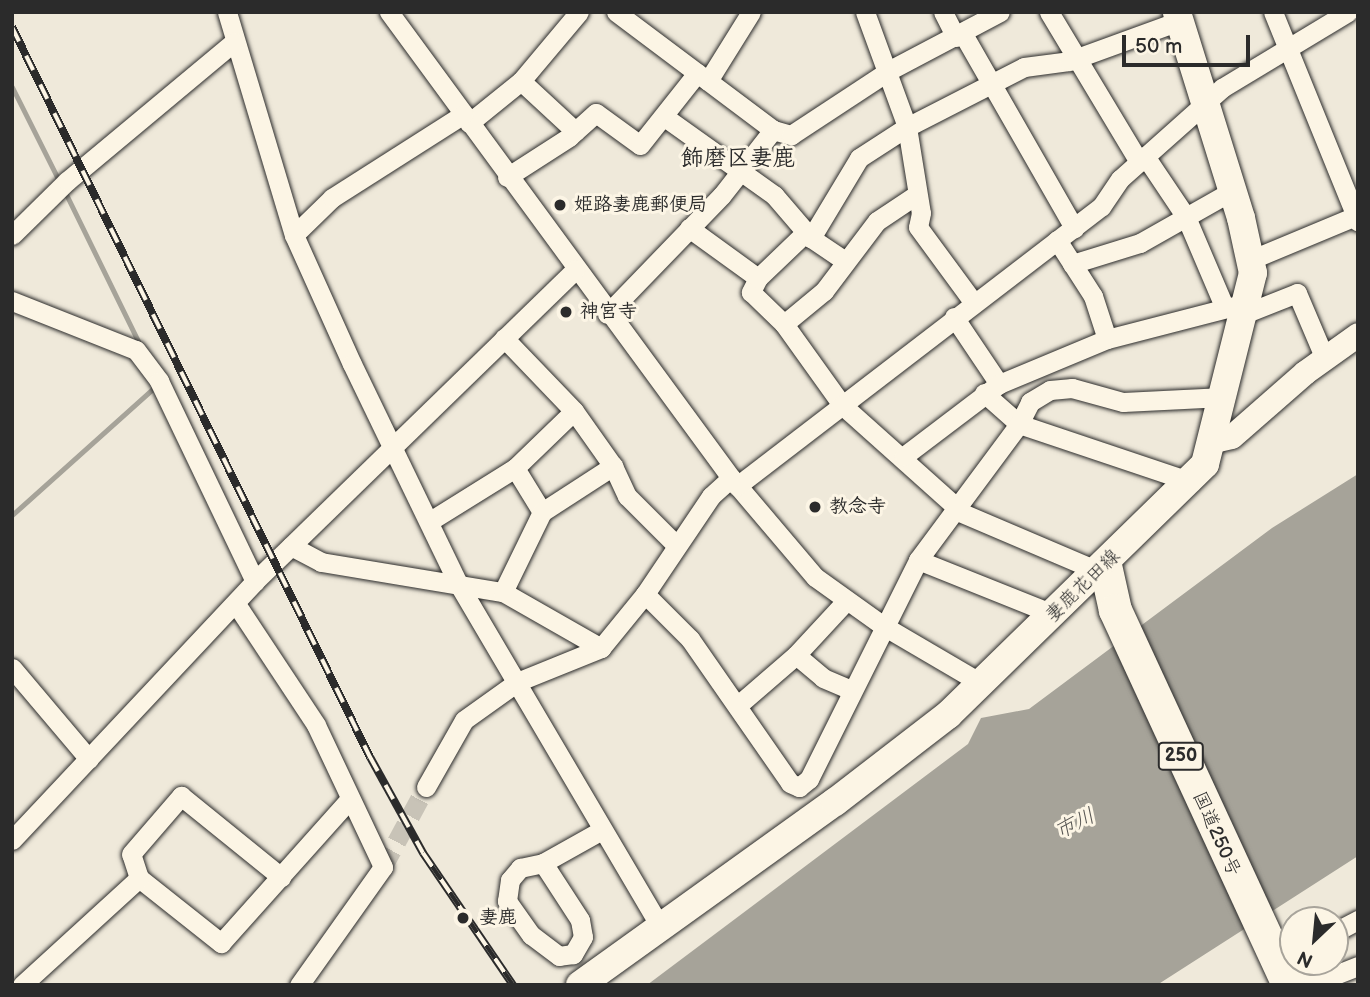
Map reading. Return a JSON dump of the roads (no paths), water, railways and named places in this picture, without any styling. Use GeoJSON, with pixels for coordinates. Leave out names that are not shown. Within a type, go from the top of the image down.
{"type":"FeatureCollection","features":[{"type":"Feature","properties":{"kind":"highway","name":"国道250号"},"geometry":{"type":"LineString","coordinates":[[1101,568],[1115,610],[1261,934],[1288,978]]}},
{"type":"Feature","properties":{"kind":"main road","name":"妻鹿花田線"},"geometry":{"type":"LineString","coordinates":[[580,985],[659,925],[835,802],[982,683],[1191,482],[1205,464],[1214,441],[1224,397],[1238,307],[1253,273],[1232,191],[1178,17]]}},
{"type":"Feature","properties":{"kind":"street"},"geometry":{"type":"LineString","coordinates":[[227,12],[294,235],[352,364],[393,443],[459,585],[600,831],[659,925]]}},
{"type":"Feature","properties":{"kind":"street"},"geometry":{"type":"LineString","coordinates":[[389,12],[607,314],[734,482],[815,578],[882,625],[982,683]]}},
{"type":"Feature","properties":{"kind":"street"},"geometry":{"type":"LineString","coordinates":[[294,235],[332,198],[466,119],[521,81],[579,12]]}},
{"type":"Feature","properties":{"kind":"street"},"geometry":{"type":"LineString","coordinates":[[616,12],[773,130],[791,135],[890,70],[1000,12]]}},
{"type":"Feature","properties":{"kind":"street"},"geometry":{"type":"LineString","coordinates":[[507,177],[575,131],[596,113],[640,145],[703,77],[751,12]]}},
{"type":"Feature","properties":{"kind":"street"},"geometry":{"type":"LineString","coordinates":[[865,12],[890,70],[907,127],[916,195],[921,212],[918,227],[973,302]]}},
{"type":"Feature","properties":{"kind":"street"},"geometry":{"type":"LineString","coordinates":[[943,12],[992,86],[1074,228]]}},
{"type":"Feature","properties":{"kind":"street"},"geometry":{"type":"LineString","coordinates":[[1049,12],[1142,159],[1186,217],[1238,307]]}},
{"type":"Feature","properties":{"kind":"street"},"geometry":{"type":"LineString","coordinates":[[1250,260],[1357,218],[1273,12]]}},
{"type":"Feature","properties":{"kind":"street"},"geometry":{"type":"LineString","coordinates":[[426,788],[464,720],[517,682],[601,648],[645,594],[675,544],[711,496],[842,405],[973,302],[1101,207],[1142,159],[1203,103],[1348,12]]}},
{"type":"Feature","properties":{"kind":"street"},"geometry":{"type":"LineString","coordinates":[[1101,568],[955,508],[904,456],[842,405],[784,324],[751,292],[758,278],[808,235],[859,158],[907,127],[992,86],[1024,67],[1069,61],[1078,55],[1100,52],[1178,17]]}},
{"type":"Feature","properties":{"kind":"street"},"geometry":{"type":"LineString","coordinates":[[12,234],[67,181],[234,42]]}},
{"type":"Feature","properties":{"kind":"street"},"geometry":{"type":"LineString","coordinates":[[521,81],[575,131]]}},
{"type":"Feature","properties":{"kind":"street"},"geometry":{"type":"LineString","coordinates":[[666,118],[740,174],[774,195],[808,235],[845,261]]}},
{"type":"Feature","properties":{"kind":"street"},"geometry":{"type":"LineString","coordinates":[[607,314],[740,174],[773,130]]}},
{"type":"Feature","properties":{"kind":"street"},"geometry":{"type":"LineString","coordinates":[[1072,264],[1140,243],[1232,191]]}},
{"type":"Feature","properties":{"kind":"street"},"geometry":{"type":"LineString","coordinates":[[784,324],[824,291],[877,221],[916,195]]}},
{"type":"Feature","properties":{"kind":"street"},"geometry":{"type":"LineString","coordinates":[[689,228],[758,278]]}},
{"type":"Feature","properties":{"kind":"street"},"geometry":{"type":"LineString","coordinates":[[1057,240],[1093,296],[1107,340]]}},
{"type":"Feature","properties":{"kind":"street"},"geometry":{"type":"LineString","coordinates":[[12,839],[255,582],[393,443],[575,270]]}},
{"type":"Feature","properties":{"kind":"street"},"geometry":{"type":"LineString","coordinates":[[904,456],[992,388],[1047,364],[1107,340],[1297,293],[1325,359]]}},
{"type":"Feature","properties":{"kind":"street"},"geometry":{"type":"LineString","coordinates":[[12,301],[136,350],[159,381],[255,582]]}},
{"type":"Feature","properties":{"kind":"street"},"geometry":{"type":"LineString","coordinates":[[954,317],[992,388],[1019,424],[1191,482]]}},
{"type":"Feature","properties":{"kind":"street"},"geometry":{"type":"LineString","coordinates":[[1214,441],[1232,437],[1325,359],[1358,335]]}},
{"type":"Feature","properties":{"kind":"street"},"geometry":{"type":"LineString","coordinates":[[503,338],[573,411],[613,466],[627,496],[675,544]]}},
{"type":"Feature","properties":{"kind":"street"},"geometry":{"type":"LineString","coordinates":[[1047,364],[1056,392]]}},
{"type":"Feature","properties":{"kind":"street"},"geometry":{"type":"LineString","coordinates":[[645,594],[690,639],[790,783],[799,787],[809,779],[882,625],[918,560],[1019,424],[1030,402],[1051,390],[1056,392],[1072,388],[1123,402],[1224,397]]}},
{"type":"Feature","properties":{"kind":"street"},"geometry":{"type":"LineString","coordinates":[[430,521],[515,468],[573,411]]}},
{"type":"Feature","properties":{"kind":"street"},"geometry":{"type":"LineString","coordinates":[[503,592],[542,512],[613,466]]}},
{"type":"Feature","properties":{"kind":"street"},"geometry":{"type":"LineString","coordinates":[[515,468],[542,512]]}},
{"type":"Feature","properties":{"kind":"street"},"geometry":{"type":"LineString","coordinates":[[291,546],[321,562],[503,592],[601,648]]}},
{"type":"Feature","properties":{"kind":"street"},"geometry":{"type":"LineString","coordinates":[[918,560],[1053,614]]}},
{"type":"Feature","properties":{"kind":"street"},"geometry":{"type":"LineString","coordinates":[[737,706],[796,655],[846,601]]}},
{"type":"Feature","properties":{"kind":"street"},"geometry":{"type":"LineString","coordinates":[[236,604],[316,725],[349,800],[383,867],[299,985]]}},
{"type":"Feature","properties":{"kind":"street"},"geometry":{"type":"LineString","coordinates":[[796,655],[824,678],[851,690]]}},
{"type":"Feature","properties":{"kind":"street"},"geometry":{"type":"LineString","coordinates":[[12,668],[89,759]]}},
{"type":"Feature","properties":{"kind":"street"},"geometry":{"type":"LineString","coordinates":[[281,877],[181,796],[131,854],[139,878],[221,943],[281,877],[349,800]]}},
{"type":"Feature","properties":{"kind":"street"},"geometry":{"type":"LineString","coordinates":[[543,863],[580,920],[583,937],[573,954],[559,956],[547,948],[507,901],[510,880],[520,868],[543,863],[600,831]]}},
{"type":"Feature","properties":{"kind":"street"},"geometry":{"type":"LineString","coordinates":[[22,985],[139,878]]}},
{"type":"Feature","properties":{"kind":"street"},"geometry":{"type":"LineString","coordinates":[[1288,978],[1312,984],[1358,966]]}},
{"type":"Feature","properties":{"kind":"water","name":"市川"},"geometry":{"type":"Polygon","coordinates":[[[1358,474],[1358,856],[1157,985],[647,985],[968,744],[981,718],[1029,709],[1272,528],[1358,474]]]}},
{"type":"Feature","properties":{"kind":"waterway"},"geometry":{"type":"LineString","coordinates":[[12,87],[59,181]]}},
{"type":"Feature","properties":{"kind":"waterway"},"geometry":{"type":"LineString","coordinates":[[64,190],[140,345]]}},
{"type":"Feature","properties":{"kind":"waterway"},"geometry":{"type":"LineString","coordinates":[[12,515],[157,385]]}},
{"type":"Feature","properties":{"kind":"tunnel"},"geometry":{"type":"LineString","coordinates":[[383,867],[426,787]]}},
{"type":"Feature","properties":{"kind":"railway"},"geometry":{"type":"LineString","coordinates":[[12,27],[370,757],[423,853],[513,985]]}},
{"type":"Feature","properties":{"kind":"place","name":"姫路妻鹿郵便局"},"geometry":{"type":"Point","coordinates":[560,205]}},
{"type":"Feature","properties":{"kind":"place","name":"神宮寺"},"geometry":{"type":"Point","coordinates":[566,312]}},
{"type":"Feature","properties":{"kind":"place","name":"教念寺"},"geometry":{"type":"Point","coordinates":[815,507]}},
{"type":"Feature","properties":{"kind":"place","name":"妻鹿"},"geometry":{"type":"Point","coordinates":[463,918]}},
{"type":"Feature","properties":{"kind":"district","name":"飾磨区妻鹿"},"geometry":{"type":"Point","coordinates":[738,158]}}]}
